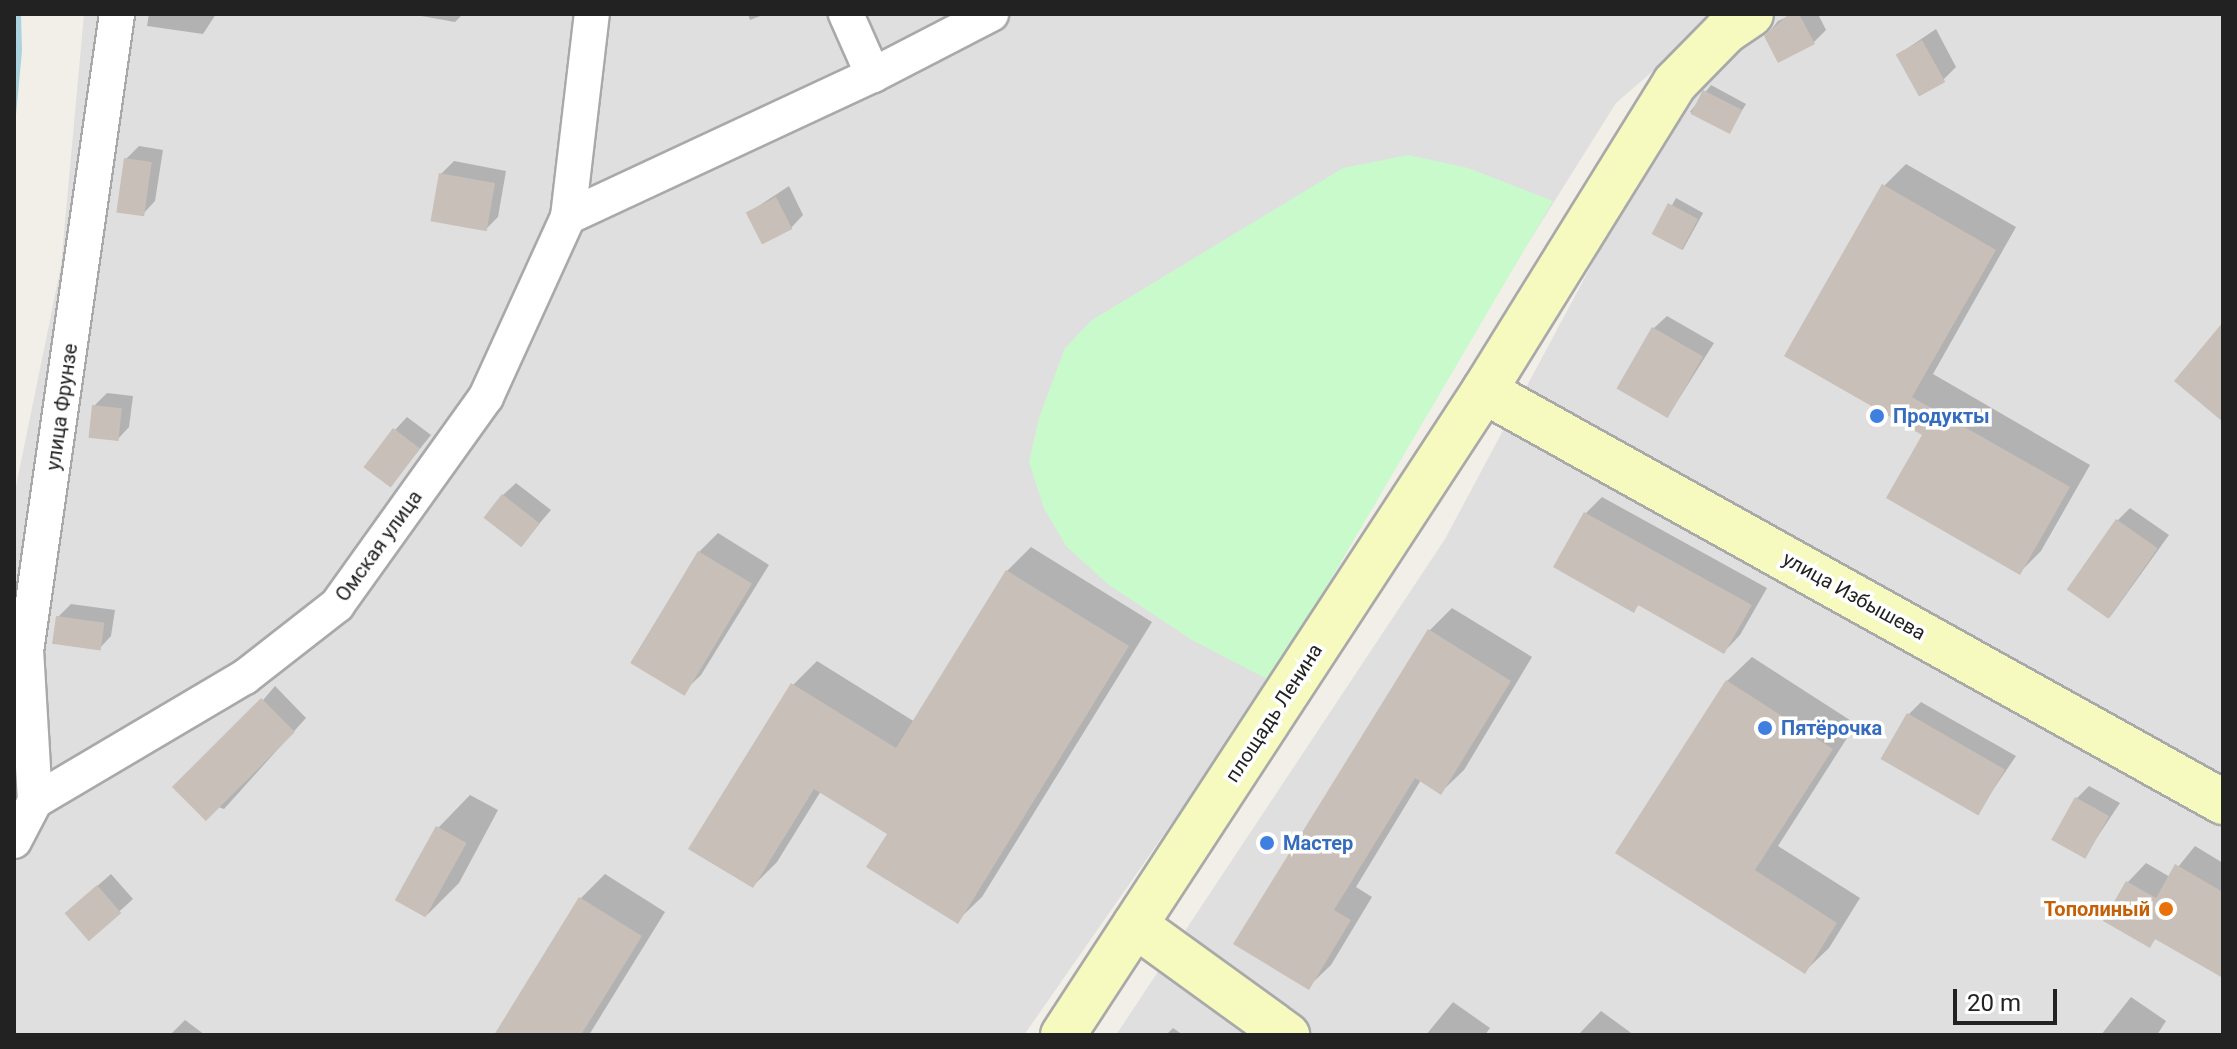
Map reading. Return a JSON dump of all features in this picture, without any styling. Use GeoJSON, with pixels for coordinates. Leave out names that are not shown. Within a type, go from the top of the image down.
{"type":"FeatureCollection","features":[{"type":"Feature","properties":{"kind":"street","name":"улица Фрунзе"},"geometry":{"type":"LineString","coordinates":[[35,801],[26,651],[117,14]]}},
{"type":"Feature","properties":{"kind":"street","name":"Омская улица"},"geometry":{"type":"LineString","coordinates":[[35,801],[245,677],[337,605],[486,397],[568,217],[592,14]]}},
{"type":"Feature","properties":{"kind":"street"},"geometry":{"type":"LineString","coordinates":[[846,14],[873,75]]}},
{"type":"Feature","properties":{"kind":"street"},"geometry":{"type":"LineString","coordinates":[[568,217],[873,75],[991,14]]}},
{"type":"Feature","properties":{"kind":"street","name":"площадь Ленина"},"geometry":{"type":"LineString","coordinates":[[1063,1035],[1484,391],[1675,83],[1726,31],[1751,14]]}},
{"type":"Feature","properties":{"kind":"street","name":"улица Избышева"},"geometry":{"type":"LineString","coordinates":[[1484,391],[2223,802]]}},
{"type":"Feature","properties":{"kind":"street"},"geometry":{"type":"LineString","coordinates":[[14,841],[35,801]]}},
{"type":"Feature","properties":{"kind":"street"},"geometry":{"type":"LineString","coordinates":[[1135,925],[1287,1035]]}},
{"type":"Feature","properties":{"kind":"shaded area"},"geometry":{"type":"Polygon","coordinates":[[[84,14],[1719,14],[1616,103],[1475,328],[1271,681],[1024,1035],[14,1035],[14,496],[61,266],[84,14]]]}},
{"type":"Feature","properties":{"kind":"shaded area"},"geometry":{"type":"Polygon","coordinates":[[[1777,14],[2223,14],[2223,1035],[1116,1035],[1445,539],[1682,96],[1738,38],[1777,14]]]}},
{"type":"Feature","properties":{"kind":"green space"},"geometry":{"type":"Polygon","coordinates":[[[1408,155],[1468,168],[1553,201],[1271,681],[1192,640],[1109,585],[1066,546],[1044,508],[1029,462],[1039,418],[1065,348],[1092,320],[1343,168],[1408,155]]]}},
{"type":"Feature","properties":{"kind":"water"},"geometry":{"type":"Polygon","coordinates":[[[14,14],[21,14],[22,51],[14,136],[14,14]]]}},
{"type":"Feature","properties":{"kind":"building"},"geometry":{"type":"Polygon","coordinates":[[[1789,14],[1799,14],[1815,44],[1778,63],[1764,36],[1789,14]]]}},
{"type":"Feature","properties":{"kind":"building"},"geometry":{"type":"Polygon","coordinates":[[[1922,40],[1945,82],[1919,97],[1896,55],[1922,40]]]}},
{"type":"Feature","properties":{"kind":"building"},"geometry":{"type":"Polygon","coordinates":[[[1703,90],[1742,110],[1730,134],[1691,114],[1703,90]]]}},
{"type":"Feature","properties":{"kind":"building"},"geometry":{"type":"Polygon","coordinates":[[[124,158],[152,162],[144,216],[116,212],[124,158]]]}},
{"type":"Feature","properties":{"kind":"building"},"geometry":{"type":"Polygon","coordinates":[[[439,173],[495,183],[487,231],[430,221],[439,173]]]}},
{"type":"Feature","properties":{"kind":"building"},"geometry":{"type":"Polygon","coordinates":[[[1882,184],[1996,250],[1912,397],[2070,487],[2020,575],[1886,498],[1922,435],[1784,356],[1882,184]]]}},
{"type":"Feature","properties":{"kind":"building"},"geometry":{"type":"Polygon","coordinates":[[[776,197],[792,229],[762,245],[746,212],[776,197]]]}},
{"type":"Feature","properties":{"kind":"building"},"geometry":{"type":"Polygon","coordinates":[[[1668,203],[1698,219],[1682,250],[1652,234],[1668,203]]]}},
{"type":"Feature","properties":{"kind":"building"},"geometry":{"type":"Polygon","coordinates":[[[2223,322],[2223,422],[2174,381],[2223,322]]]}},
{"type":"Feature","properties":{"kind":"building"},"geometry":{"type":"Polygon","coordinates":[[[1652,327],[1703,356],[1668,418],[1616,388],[1652,327]]]}},
{"type":"Feature","properties":{"kind":"building"},"geometry":{"type":"Polygon","coordinates":[[[92,405],[122,408],[118,441],[89,438],[92,405]]]}},
{"type":"Feature","properties":{"kind":"building"},"geometry":{"type":"Polygon","coordinates":[[[393,428],[420,448],[391,488],[364,467],[393,428]]]}},
{"type":"Feature","properties":{"kind":"building"},"geometry":{"type":"Polygon","coordinates":[[[502,494],[540,524],[521,547],[484,518],[502,494]]]}},
{"type":"Feature","properties":{"kind":"building"},"geometry":{"type":"Polygon","coordinates":[[[1584,512],[1752,605],[1724,654],[1638,605],[1634,613],[1553,567],[1584,512]]]}},
{"type":"Feature","properties":{"kind":"building"},"geometry":{"type":"Polygon","coordinates":[[[2116,519],[2158,548],[2108,619],[2067,589],[2116,519]]]}},
{"type":"Feature","properties":{"kind":"building"},"geometry":{"type":"Polygon","coordinates":[[[698,551],[752,583],[685,696],[631,663],[698,551]]]}},
{"type":"Feature","properties":{"kind":"building"},"geometry":{"type":"Polygon","coordinates":[[[1006,570],[1129,646],[958,924],[866,867],[887,834],[814,789],[753,888],[688,849],[791,683],[896,748],[1006,570]]]}},
{"type":"Feature","properties":{"kind":"building"},"geometry":{"type":"Polygon","coordinates":[[[56,616],[105,623],[101,651],[52,644],[56,616]]]}},
{"type":"Feature","properties":{"kind":"building"},"geometry":{"type":"Polygon","coordinates":[[[1428,629],[1511,681],[1441,795],[1415,778],[1334,910],[1351,920],[1309,990],[1233,944],[1428,629]]]}},
{"type":"Feature","properties":{"kind":"building"},"geometry":{"type":"Polygon","coordinates":[[[1726,680],[1833,749],[1755,870],[1837,923],[1805,974],[1615,853],[1726,680]]]}},
{"type":"Feature","properties":{"kind":"building"},"geometry":{"type":"Polygon","coordinates":[[[261,698],[295,732],[206,821],[172,787],[261,698]]]}},
{"type":"Feature","properties":{"kind":"building"},"geometry":{"type":"Polygon","coordinates":[[[1907,713],[2005,769],[1978,815],[1880,759],[1907,713]]]}},
{"type":"Feature","properties":{"kind":"building"},"geometry":{"type":"Polygon","coordinates":[[[2075,797],[2109,816],[2085,859],[2051,840],[2075,797]]]}},
{"type":"Feature","properties":{"kind":"building"},"geometry":{"type":"Polygon","coordinates":[[[436,826],[467,843],[425,917],[395,900],[436,826]]]}},
{"type":"Feature","properties":{"kind":"building","name":"Тополиный"},"geometry":{"type":"Polygon","coordinates":[[[2175,864],[2223,892],[2223,978],[2155,939],[2150,948],[2103,921],[2126,881],[2156,898],[2175,864]]]}},
{"type":"Feature","properties":{"kind":"building"},"geometry":{"type":"Polygon","coordinates":[[[97,885],[121,913],[89,941],[65,913],[97,885]]]}},
{"type":"Feature","properties":{"kind":"building"},"geometry":{"type":"Polygon","coordinates":[[[579,897],[642,936],[581,1035],[494,1035],[579,897]]]}},
{"type":"Feature","properties":{"kind":"place","name":"Продукты"},"geometry":{"type":"Point","coordinates":[1877,416]}},
{"type":"Feature","properties":{"kind":"place","name":"Пятёрочка"},"geometry":{"type":"Point","coordinates":[1765,728]}},
{"type":"Feature","properties":{"kind":"place","name":"Мастер"},"geometry":{"type":"Point","coordinates":[1267,843]}},
{"type":"Feature","properties":{"kind":"place","name":"Тополиный"},"geometry":{"type":"Point","coordinates":[2166,909]}}]}
